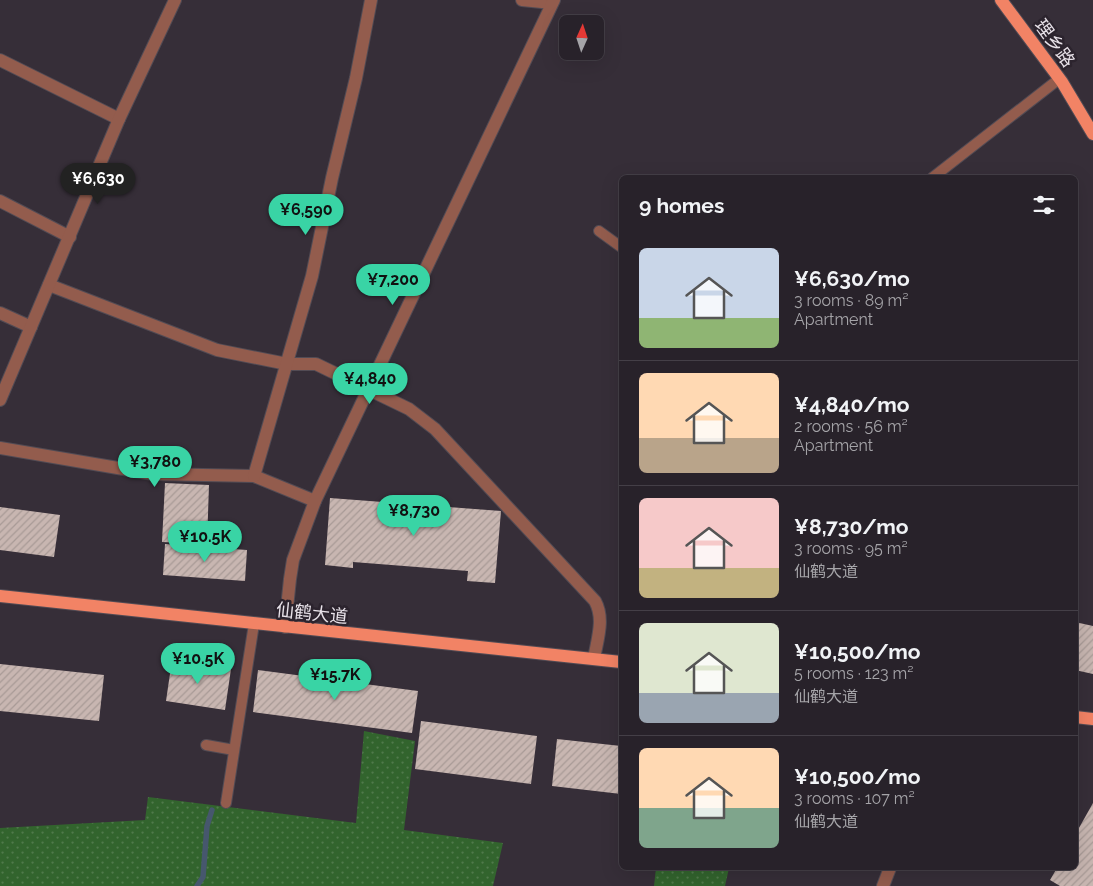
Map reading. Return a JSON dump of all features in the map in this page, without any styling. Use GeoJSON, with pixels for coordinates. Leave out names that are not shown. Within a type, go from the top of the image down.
{"type":"FeatureCollection","features":[{"type":"Feature","properties":{"kind":"main road","name":"理乡路"},"geometry":{"type":"LineString","coordinates":[[1001,0],[1059,79],[1093,134]]}},
{"type":"Feature","properties":{"kind":"main road","name":"仙鹤大道"},"geometry":{"type":"LineString","coordinates":[[0,596],[619,662]]}},
{"type":"Feature","properties":{"kind":"main road"},"geometry":{"type":"LineString","coordinates":[[1078,718],[1093,720]]}},
{"type":"Feature","properties":{"kind":"street"},"geometry":{"type":"LineString","coordinates":[[0,400],[119,119],[175,0]]}},
{"type":"Feature","properties":{"kind":"street"},"geometry":{"type":"LineString","coordinates":[[254,476],[312,276],[332,178],[356,78],[371,0]]}},
{"type":"Feature","properties":{"kind":"street"},"geometry":{"type":"LineString","coordinates":[[285,627],[293,560],[315,501],[553,2],[522,0]]}},
{"type":"Feature","properties":{"kind":"street"},"geometry":{"type":"LineString","coordinates":[[0,60],[119,119]]}},
{"type":"Feature","properties":{"kind":"street"},"geometry":{"type":"LineString","coordinates":[[0,201],[70,237]]}},
{"type":"Feature","properties":{"kind":"street"},"geometry":{"type":"LineString","coordinates":[[49,285],[217,350],[287,364],[316,364],[368,388],[409,410],[435,429],[595,601],[600,609],[601,617],[594,659]]}},
{"type":"Feature","properties":{"kind":"street"},"geometry":{"type":"LineString","coordinates":[[0,313],[31,327]]}},
{"type":"Feature","properties":{"kind":"street"},"geometry":{"type":"LineString","coordinates":[[0,448],[153,474],[254,476],[315,501]]}},
{"type":"Feature","properties":{"kind":"street"},"geometry":{"type":"LineString","coordinates":[[883,886],[889,870]]}},
{"type":"Feature","properties":{"kind":"lane"},"geometry":{"type":"LineString","coordinates":[[936,175],[1059,79]]}},
{"type":"Feature","properties":{"kind":"lane"},"geometry":{"type":"LineString","coordinates":[[599,231],[619,246]]}},
{"type":"Feature","properties":{"kind":"lane"},"geometry":{"type":"LineString","coordinates":[[226,803],[254,624]]}},
{"type":"Feature","properties":{"kind":"lane"},"geometry":{"type":"LineString","coordinates":[[206,745],[234,750]]}},
{"type":"Feature","properties":{"kind":"green space"},"geometry":{"type":"Polygon","coordinates":[[[364,731],[415,741],[404,830],[503,843],[493,886],[0,886],[0,828],[145,820],[148,797],[356,823],[364,731]]]}},
{"type":"Feature","properties":{"kind":"green space"},"geometry":{"type":"Polygon","coordinates":[[[656,870],[729,870],[725,886],[654,886],[656,870]]]}},
{"type":"Feature","properties":{"kind":"building"},"geometry":{"type":"Polygon","coordinates":[[[165,483],[209,485],[207,544],[162,542],[165,483]]]}},
{"type":"Feature","properties":{"kind":"building"},"geometry":{"type":"Polygon","coordinates":[[[330,498],[501,511],[495,583],[467,581],[468,571],[353,562],[353,568],[325,565],[330,498]]]}},
{"type":"Feature","properties":{"kind":"building"},"geometry":{"type":"Polygon","coordinates":[[[0,507],[60,515],[54,557],[0,550],[0,507]]]}},
{"type":"Feature","properties":{"kind":"building"},"geometry":{"type":"Polygon","coordinates":[[[165,544],[247,550],[245,581],[163,575],[165,544]]]}},
{"type":"Feature","properties":{"kind":"building"},"geometry":{"type":"Polygon","coordinates":[[[1078,623],[1093,626],[1093,674],[1078,671],[1078,623]]]}},
{"type":"Feature","properties":{"kind":"building"},"geometry":{"type":"Polygon","coordinates":[[[172,660],[231,669],[225,710],[166,701],[172,660]]]}},
{"type":"Feature","properties":{"kind":"building"},"geometry":{"type":"Polygon","coordinates":[[[0,664],[104,675],[99,721],[0,711],[0,664]]]}},
{"type":"Feature","properties":{"kind":"building"},"geometry":{"type":"Polygon","coordinates":[[[258,670],[418,691],[412,733],[253,712],[258,670]]]}},
{"type":"Feature","properties":{"kind":"building"},"geometry":{"type":"Polygon","coordinates":[[[421,721],[537,736],[531,784],[415,769],[421,721]]]}},
{"type":"Feature","properties":{"kind":"building"},"geometry":{"type":"Polygon","coordinates":[[[557,739],[619,746],[619,794],[552,786],[557,739]]]}},
{"type":"Feature","properties":{"kind":"building"},"geometry":{"type":"Polygon","coordinates":[[[1093,803],[1093,886],[1060,886],[1050,880],[1056,870],[1078,870],[1078,830],[1093,803]]]}},
{"type":"Feature","properties":{"kind":"waterway"},"geometry":{"type":"LineString","coordinates":[[197,886],[203,877],[207,826],[212,810]]}}]}
